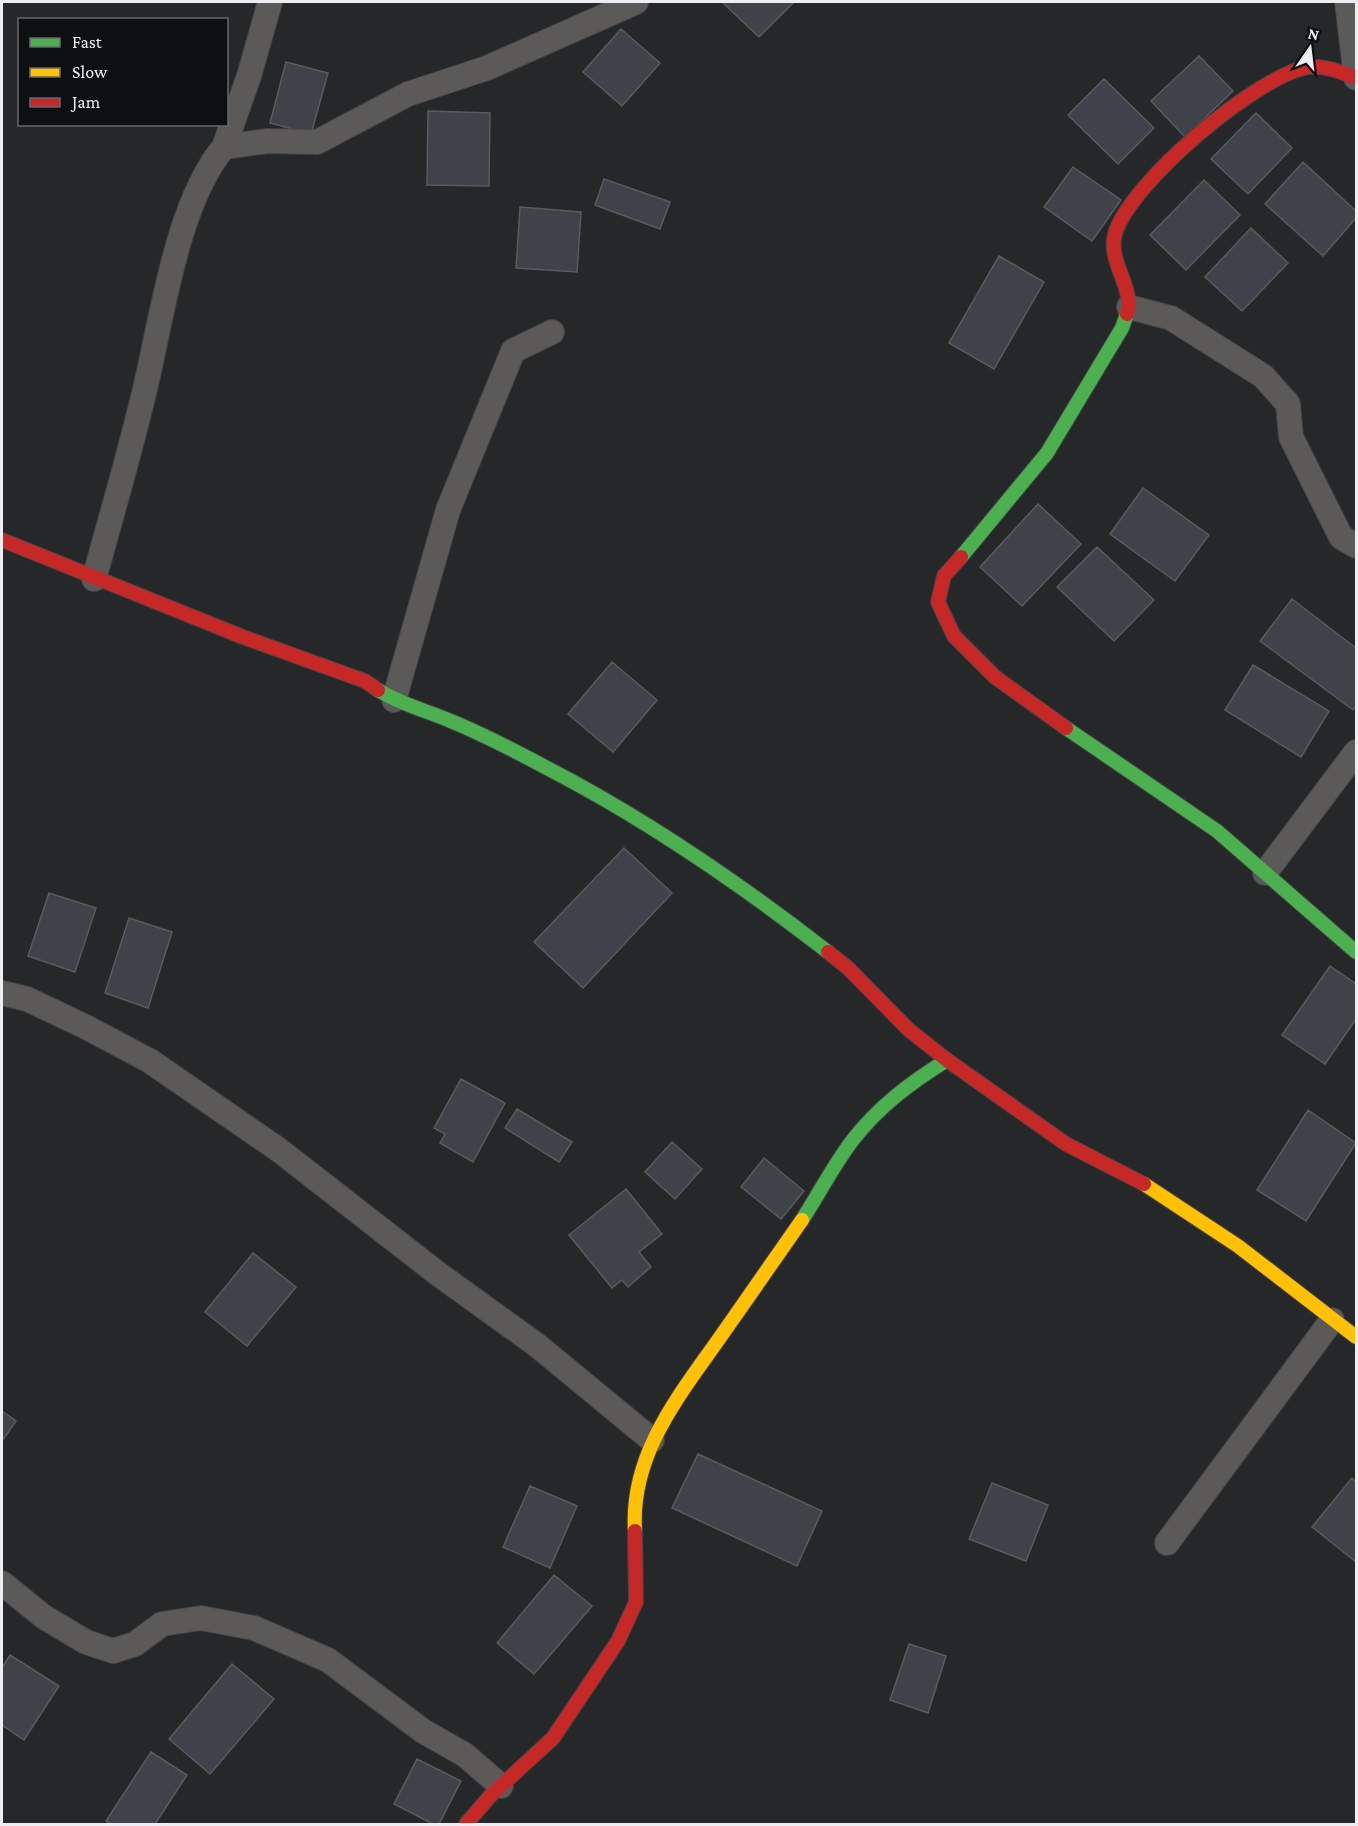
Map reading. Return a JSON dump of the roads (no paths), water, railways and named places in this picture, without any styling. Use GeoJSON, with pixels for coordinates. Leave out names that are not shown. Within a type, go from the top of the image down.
{"type":"FeatureCollection","features":[{"type":"Feature","properties":{"kind":"street"},"geometry":{"type":"LineString","coordinates":[[94,579],[143,396],[185,217],[210,164],[224,147],[249,76],[270,2]]}},
{"type":"Feature","properties":{"kind":"street"},"geometry":{"type":"LineString","coordinates":[[224,147],[268,141],[317,142],[408,94],[487,68],[636,2]]}},
{"type":"Feature","properties":{"kind":"street"},"geometry":{"type":"LineString","coordinates":[[1347,2],[1356,78],[1334,69],[1305,68],[1265,85],[1167,160],[1137,191],[1114,235],[1116,268],[1129,308],[1122,328],[1047,453],[944,576],[938,602],[954,636],[995,677],[1081,740],[1217,831],[1356,952]]}},
{"type":"Feature","properties":{"kind":"street"},"geometry":{"type":"LineString","coordinates":[[1129,308],[1172,318],[1263,376],[1288,404],[1291,437],[1341,537],[1356,546]]}},
{"type":"Feature","properties":{"kind":"street"},"geometry":{"type":"LineString","coordinates":[[394,700],[448,510],[513,351],[552,332]]}},
{"type":"Feature","properties":{"kind":"street"},"geometry":{"type":"LineString","coordinates":[[2,540],[94,579],[365,681],[394,700],[454,722],[548,768],[644,823],[744,887],[848,968],[909,1030],[947,1060],[1066,1144],[1142,1183],[1238,1246],[1356,1337]]}},
{"type":"Feature","properties":{"kind":"street"},"geometry":{"type":"LineString","coordinates":[[1265,873],[1356,752]]}},
{"type":"Feature","properties":{"kind":"street"},"geometry":{"type":"LineString","coordinates":[[2,993],[37,1004],[150,1061],[279,1150],[437,1273],[538,1346],[652,1440]]}},
{"type":"Feature","properties":{"kind":"street"},"geometry":{"type":"LineString","coordinates":[[466,1824],[501,1786],[553,1738],[618,1641],[636,1602],[637,1573],[633,1506],[645,1459],[661,1421],[803,1218],[851,1142],[880,1109],[906,1085],[947,1060]]}},
{"type":"Feature","properties":{"kind":"street"},"geometry":{"type":"LineString","coordinates":[[1167,1543],[1332,1320]]}},
{"type":"Feature","properties":{"kind":"street"},"geometry":{"type":"LineString","coordinates":[[2,1583],[44,1617],[86,1642],[113,1651],[135,1644],[162,1624],[201,1618],[254,1628],[328,1660],[423,1731],[465,1755],[501,1786]]}}]}
